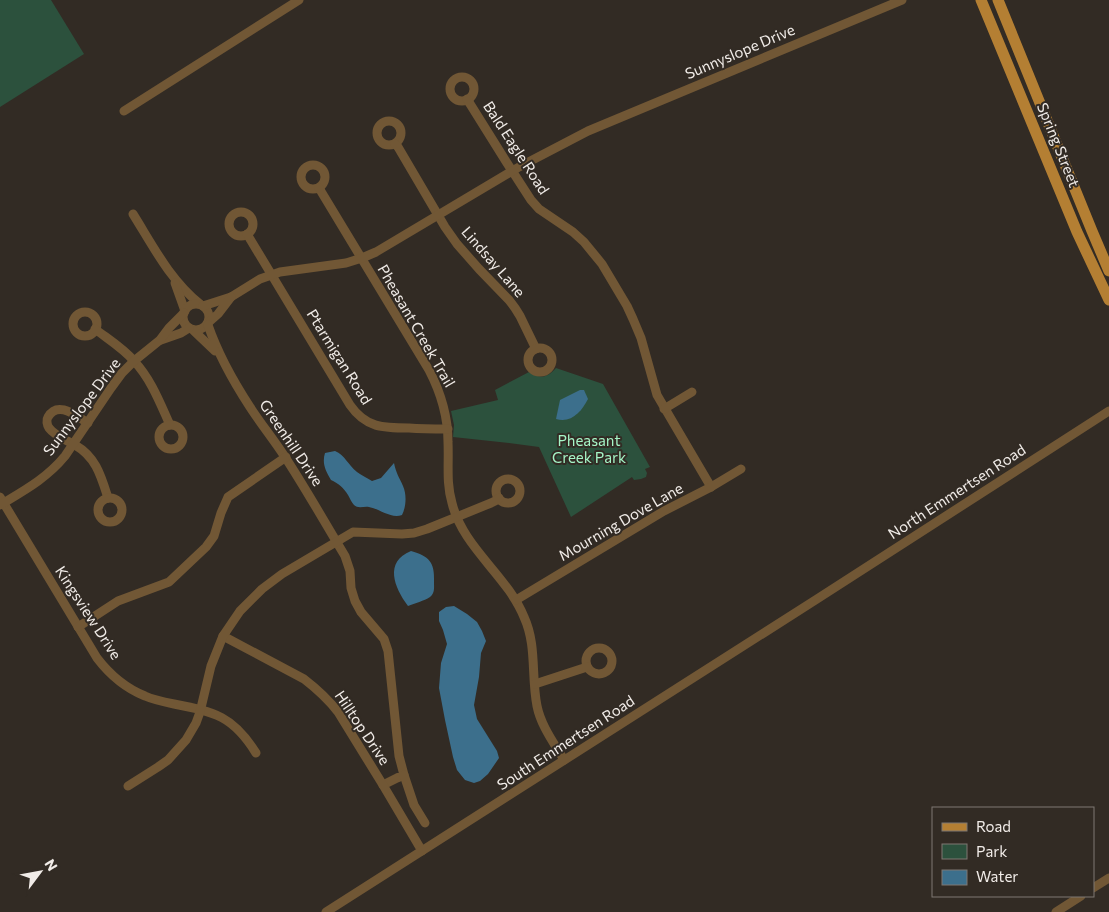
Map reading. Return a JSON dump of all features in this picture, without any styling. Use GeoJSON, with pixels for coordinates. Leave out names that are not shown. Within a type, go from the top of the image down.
{"type":"FeatureCollection","features":[{"type":"Feature","properties":{"kind":"main road","name":"Spring Street"},"geometry":{"type":"LineString","coordinates":[[981,0],[1077,232],[1109,300]]}},
{"type":"Feature","properties":{"kind":"main road","name":"Spring Street"},"geometry":{"type":"LineString","coordinates":[[998,0],[1109,271]]}},
{"type":"Feature","properties":{"kind":"main road"},"geometry":{"type":"LineString","coordinates":[[1004,56],[1018,51]]}},
{"type":"Feature","properties":{"kind":"main road"},"geometry":{"type":"LineString","coordinates":[[1051,169],[1064,165]]}},
{"type":"Feature","properties":{"kind":"street"},"geometry":{"type":"LineString","coordinates":[[124,112],[299,0]]}},
{"type":"Feature","properties":{"kind":"street","name":"Sunnyslope Drive"},"geometry":{"type":"LineString","coordinates":[[232,297],[271,274],[362,258],[388,246],[512,171],[588,131],[902,0]]}},
{"type":"Feature","properties":{"kind":"street","name":"Bald Eagle Road"},"geometry":{"type":"LineString","coordinates":[[467,99],[523,188],[538,207],[573,232],[594,252],[602,264],[634,319],[657,395],[711,487]]}},
{"type":"Feature","properties":{"kind":"street","name":"Lindsay Lane"},"geometry":{"type":"LineString","coordinates":[[394,144],[398,147],[465,255],[501,290],[515,308],[536,349]]}},
{"type":"Feature","properties":{"kind":"street","name":"Pheasant Creek Trail"},"geometry":{"type":"LineString","coordinates":[[319,188],[434,380],[444,407],[448,429],[448,480],[456,518],[469,539],[516,600],[525,618],[530,633],[536,698],[541,718],[564,760]]}},
{"type":"Feature","properties":{"kind":"street"},"geometry":{"type":"LineString","coordinates":[[133,214],[173,278],[183,290],[208,311],[210,315],[208,323]]}},
{"type":"Feature","properties":{"kind":"street","name":"Ptarmigan Road"},"geometry":{"type":"LineString","coordinates":[[247,234],[350,405],[358,415],[370,423],[383,427],[448,429]]}},
{"type":"Feature","properties":{"kind":"street"},"geometry":{"type":"LineString","coordinates":[[173,278],[184,312],[183,321],[191,329],[201,330],[232,297]]}},
{"type":"Feature","properties":{"kind":"street"},"geometry":{"type":"LineString","coordinates":[[184,312],[190,306],[196,304],[201,305],[232,297]]}},
{"type":"Feature","properties":{"kind":"street","name":"Sunnyslope Drive"},"geometry":{"type":"LineString","coordinates":[[1,502],[39,482],[58,465],[111,388],[134,361],[160,340],[184,312]]}},
{"type":"Feature","properties":{"kind":"street","name":"Greenhill Drive"},"geometry":{"type":"LineString","coordinates":[[208,323],[212,338],[222,360],[250,408],[286,457],[345,556],[350,571],[351,588],[355,601],[384,639],[388,651],[400,756],[404,775],[414,805],[425,823]]}},
{"type":"Feature","properties":{"kind":"street"},"geometry":{"type":"LineString","coordinates":[[95,329],[134,361],[153,387],[170,426]]}},
{"type":"Feature","properties":{"kind":"street","name":"Sunnyslope Drive"},"geometry":{"type":"LineString","coordinates":[[160,340],[191,329]]}},
{"type":"Feature","properties":{"kind":"street","name":"Greenhill Drive"},"geometry":{"type":"LineString","coordinates":[[191,329],[208,343],[222,360]]}},
{"type":"Feature","properties":{"kind":"street"},"geometry":{"type":"LineString","coordinates":[[664,409],[692,392]]}},
{"type":"Feature","properties":{"kind":"street"},"geometry":{"type":"LineString","coordinates":[[88,422],[68,410],[62,409],[57,410],[47,418],[46,422],[55,434],[84,450],[93,460],[100,473],[108,498]]}},
{"type":"Feature","properties":{"kind":"street","name":"North Emmertsen Road"},"geometry":{"type":"LineString","coordinates":[[820,597],[1109,411]]}},
{"type":"Feature","properties":{"kind":"street"},"geometry":{"type":"LineString","coordinates":[[78,627],[118,601],[169,582],[214,536],[228,497],[286,457]]}},
{"type":"Feature","properties":{"kind":"street","name":"Mourning Dove Lane"},"geometry":{"type":"LineString","coordinates":[[516,600],[664,511],[741,470]]}},
{"type":"Feature","properties":{"kind":"street"},"geometry":{"type":"LineString","coordinates":[[128,786],[158,767],[177,750],[192,730],[201,709],[211,666],[223,636],[240,612],[262,589],[282,574],[353,532],[414,533],[491,504],[499,498]]}},
{"type":"Feature","properties":{"kind":"street","name":"Kingsview Drive"},"geometry":{"type":"LineString","coordinates":[[1,502],[97,658],[115,678],[140,694],[158,700],[201,709],[220,716],[234,725],[256,753]]}},
{"type":"Feature","properties":{"kind":"street","name":"South Emmertsen Road"},"geometry":{"type":"LineString","coordinates":[[326,912],[820,597]]}},
{"type":"Feature","properties":{"kind":"street","name":"Hilltop Drive"},"geometry":{"type":"LineString","coordinates":[[223,636],[304,680],[323,694],[338,712],[422,851]]}},
{"type":"Feature","properties":{"kind":"street"},"geometry":{"type":"LineString","coordinates":[[535,684],[587,666]]}},
{"type":"Feature","properties":{"kind":"street"},"geometry":{"type":"LineString","coordinates":[[383,785],[404,775]]}},
{"type":"Feature","properties":{"kind":"street"},"geometry":{"type":"LineString","coordinates":[[1094,887],[1109,878]]}},
{"type":"Feature","properties":{"kind":"street"},"geometry":{"type":"LineString","coordinates":[[1056,912],[1079,897]]}},
{"type":"Feature","properties":{"kind":"green space"},"geometry":{"type":"Polygon","coordinates":[[[0,0],[51,0],[84,54],[0,107],[0,0]]]}},
{"type":"Feature","properties":{"kind":"green space","name":"Pheasant Creek Park"},"geometry":{"type":"Polygon","coordinates":[[[556,368],[603,384],[650,467],[645,469],[646,477],[634,480],[632,477],[571,517],[539,447],[453,437],[454,425],[451,411],[498,400],[495,390],[529,372],[537,376],[547,376],[556,368]]]}},
{"type":"Feature","properties":{"kind":"water"},"geometry":{"type":"Polygon","coordinates":[[[580,390],[584,390],[588,399],[583,408],[571,418],[566,420],[556,419],[560,400],[580,390]]]}},
{"type":"Feature","properties":{"kind":"water"},"geometry":{"type":"Polygon","coordinates":[[[335,451],[357,472],[372,481],[381,478],[394,463],[405,493],[405,505],[402,515],[394,516],[373,508],[357,507],[354,505],[343,488],[331,480],[326,470],[324,463],[325,453],[335,451]]]}},
{"type":"Feature","properties":{"kind":"water"},"geometry":{"type":"Polygon","coordinates":[[[411,551],[422,555],[430,561],[434,575],[434,588],[433,594],[430,597],[408,606],[396,583],[394,568],[403,556],[411,551]]]}},
{"type":"Feature","properties":{"kind":"water"},"geometry":{"type":"Polygon","coordinates":[[[454,606],[477,622],[486,641],[481,653],[474,705],[477,719],[497,751],[499,758],[488,774],[480,781],[474,783],[465,780],[457,770],[439,688],[441,663],[447,644],[439,621],[439,612],[446,607],[454,606]]]}}]}
